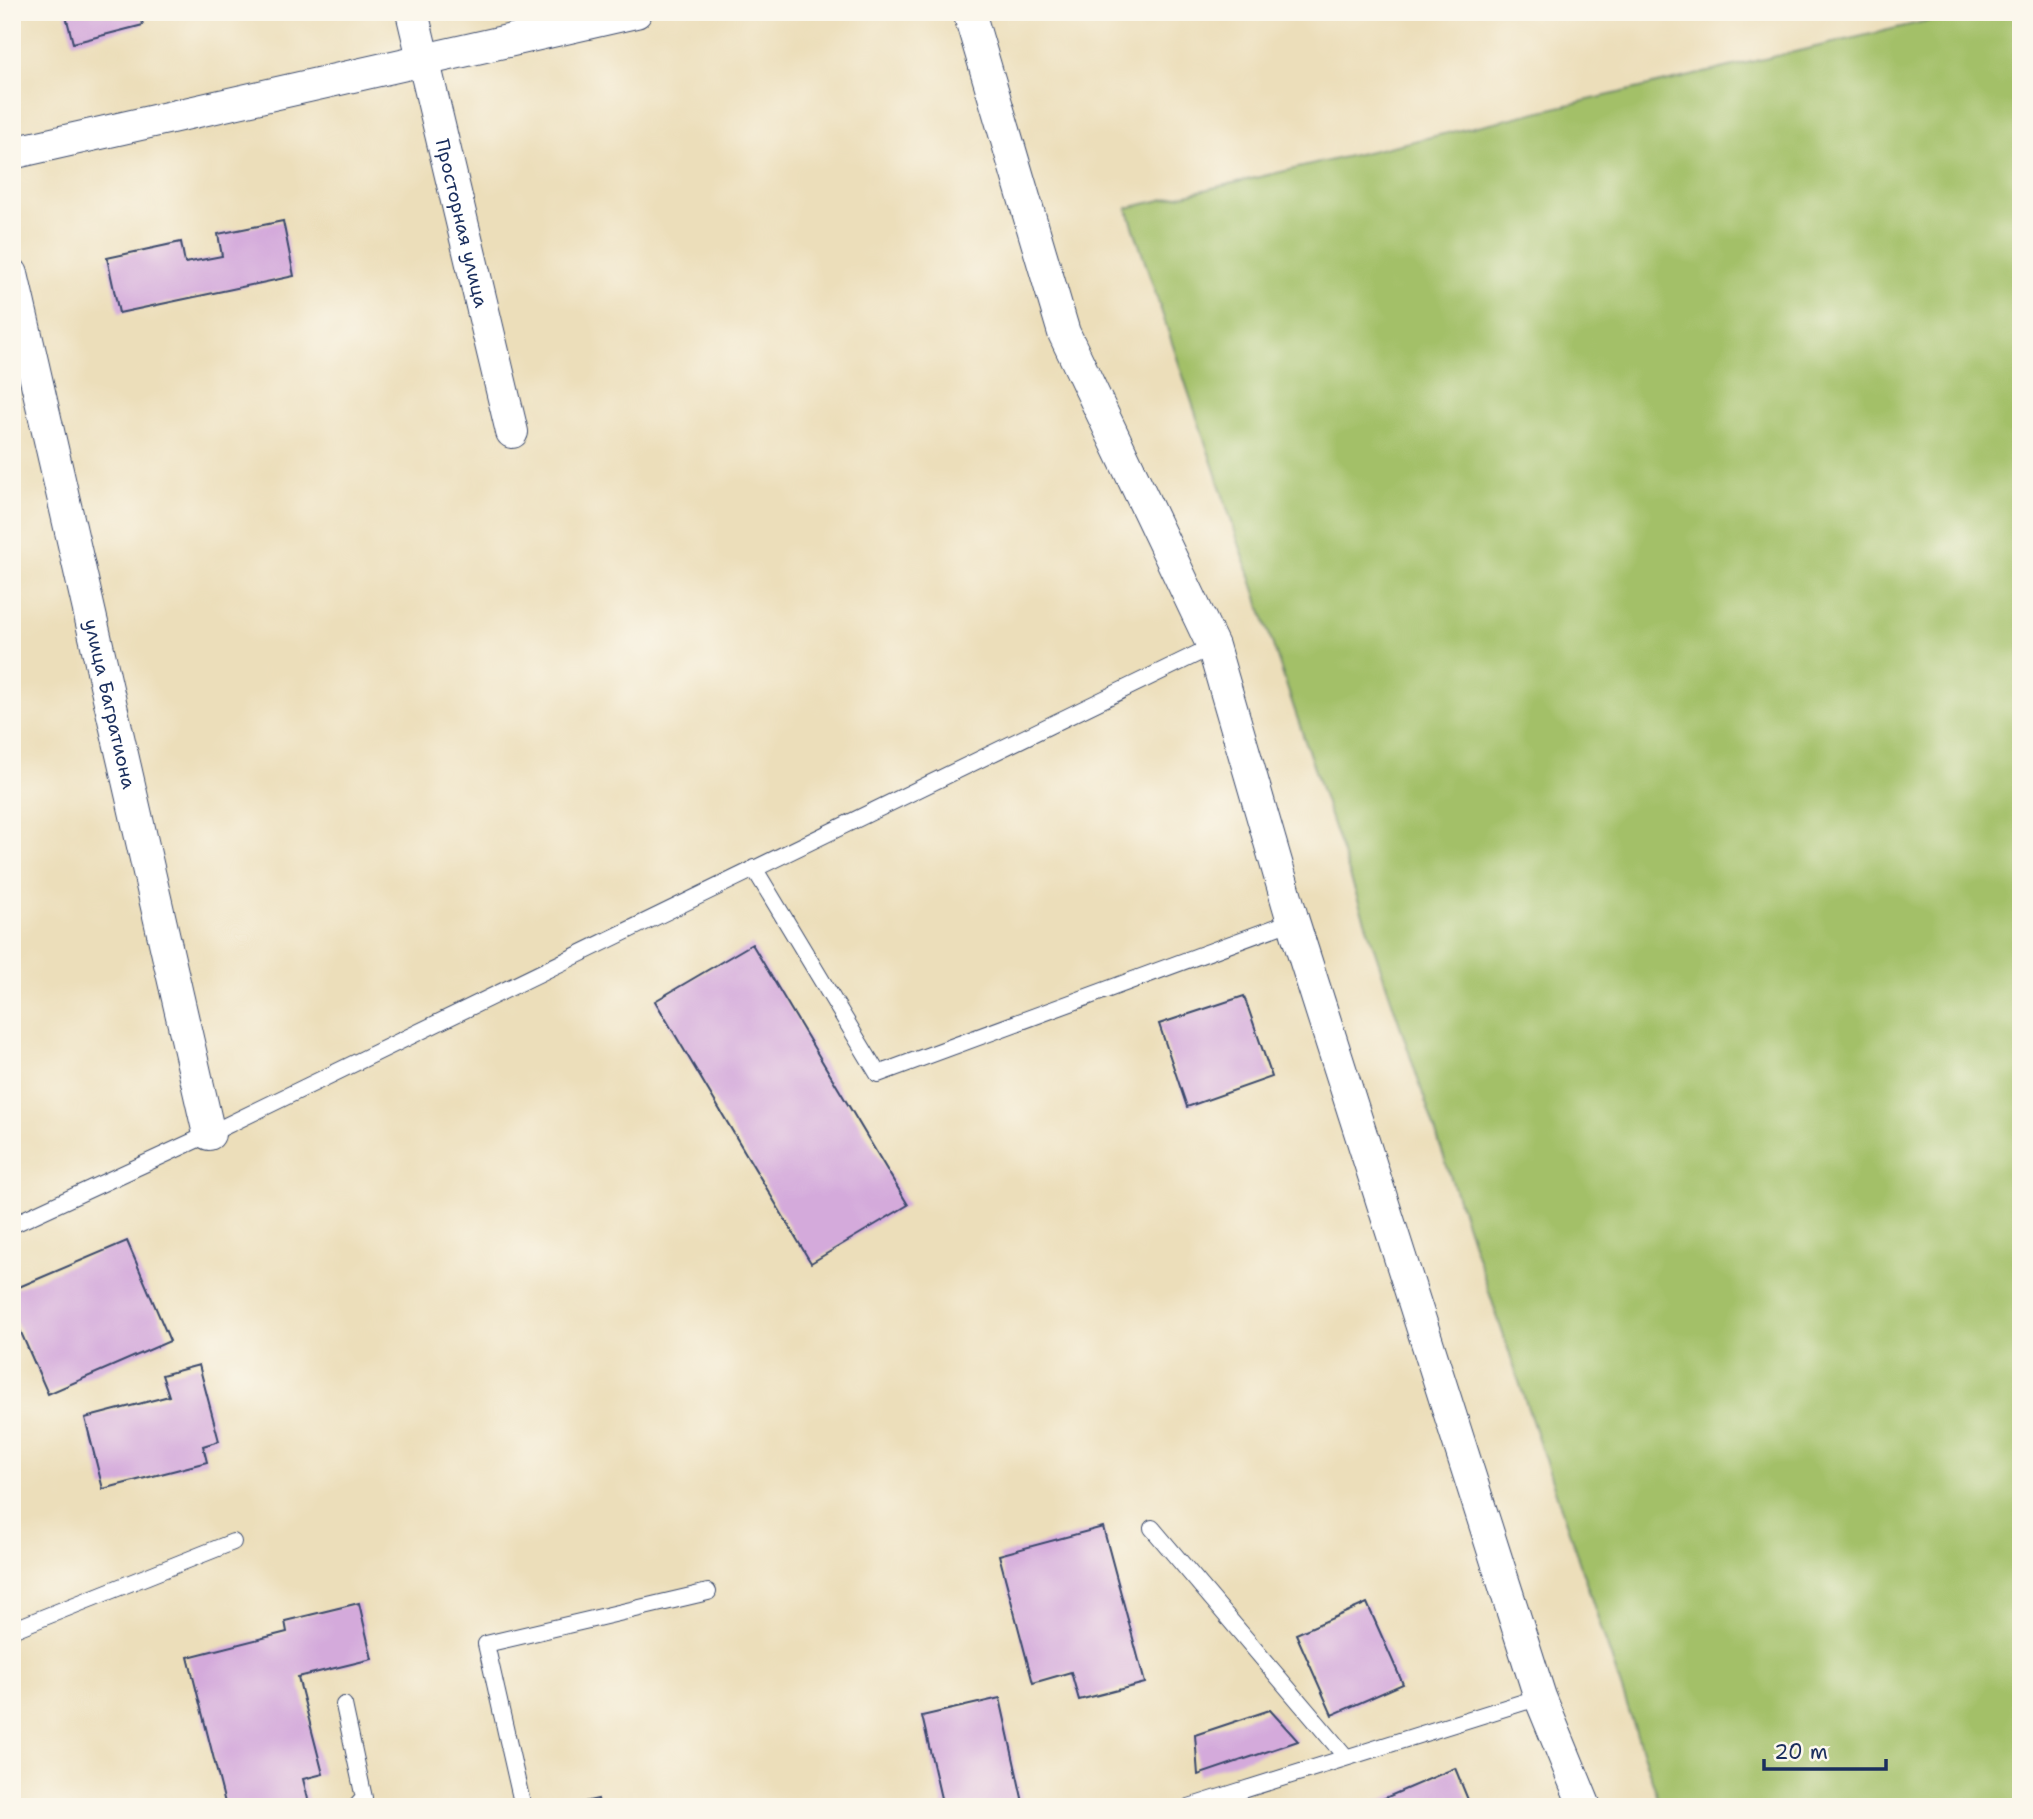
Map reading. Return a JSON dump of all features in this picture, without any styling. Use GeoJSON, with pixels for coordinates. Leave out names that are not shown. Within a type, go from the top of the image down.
{"type":"FeatureCollection","features":[{"type":"Feature","properties":{"kind":"street","name":"Просторная улица"},"geometry":{"type":"LineString","coordinates":[[412,12],[512,432]]}},
{"type":"Feature","properties":{"kind":"street"},"geometry":{"type":"LineString","coordinates":[[12,153],[636,12]]}},
{"type":"Feature","properties":{"kind":"street"},"geometry":{"type":"LineString","coordinates":[[969,12],[1064,333],[1213,646],[1293,921],[1540,1697],[1585,1807]]}},
{"type":"Feature","properties":{"kind":"street","name":"улица Багратиона"},"geometry":{"type":"LineString","coordinates":[[12,274],[209,1134]]}},
{"type":"Feature","properties":{"kind":"lane"},"geometry":{"type":"LineString","coordinates":[[12,1225],[209,1134],[1213,646]]}},
{"type":"Feature","properties":{"kind":"lane"},"geometry":{"type":"LineString","coordinates":[[754,868],[878,1074],[1293,921]]}},
{"type":"Feature","properties":{"kind":"lane"},"geometry":{"type":"LineString","coordinates":[[1152,1528],[1346,1757]]}},
{"type":"Feature","properties":{"kind":"lane"},"geometry":{"type":"LineString","coordinates":[[12,1630],[233,1542]]}},
{"type":"Feature","properties":{"kind":"lane"},"geometry":{"type":"LineString","coordinates":[[523,1807],[486,1644],[708,1592]]}},
{"type":"Feature","properties":{"kind":"lane"},"geometry":{"type":"LineString","coordinates":[[1189,1807],[1540,1697]]}},
{"type":"Feature","properties":{"kind":"lane"},"geometry":{"type":"LineString","coordinates":[[344,1705],[364,1798],[356,1807]]}},
{"type":"Feature","properties":{"kind":"green space"},"geometry":{"type":"Polygon","coordinates":[[[1965,12],[2021,12],[2021,1807],[1661,1807],[1127,208],[1965,12]]]}},
{"type":"Feature","properties":{"kind":"building"},"geometry":{"type":"Polygon","coordinates":[[[65,12],[140,12],[143,25],[73,43],[65,12]]]}},
{"type":"Feature","properties":{"kind":"building"},"geometry":{"type":"Polygon","coordinates":[[[283,221],[294,276],[119,313],[107,258],[181,242],[185,263],[222,256],[218,234],[283,221]]]}},
{"type":"Feature","properties":{"kind":"building"},"geometry":{"type":"Polygon","coordinates":[[[752,944],[908,1205],[811,1263],[655,1001],[752,944]]]}},
{"type":"Feature","properties":{"kind":"building"},"geometry":{"type":"Polygon","coordinates":[[[1244,996],[1272,1077],[1187,1107],[1159,1024],[1244,996]]]}},
{"type":"Feature","properties":{"kind":"building"},"geometry":{"type":"Polygon","coordinates":[[[127,1241],[170,1341],[48,1394],[12,1312],[12,1290],[127,1241]]]}},
{"type":"Feature","properties":{"kind":"building"},"geometry":{"type":"Polygon","coordinates":[[[199,1365],[219,1441],[203,1446],[207,1462],[103,1489],[85,1418],[169,1396],[162,1375],[199,1365]]]}},
{"type":"Feature","properties":{"kind":"building"},"geometry":{"type":"Polygon","coordinates":[[[1103,1527],[1145,1683],[1079,1700],[1071,1672],[1033,1683],[999,1555],[1103,1527]]]}},
{"type":"Feature","properties":{"kind":"building"},"geometry":{"type":"Polygon","coordinates":[[[359,1603],[372,1659],[298,1677],[323,1774],[303,1779],[310,1807],[226,1807],[188,1657],[287,1632],[285,1621],[359,1603]]]}},
{"type":"Feature","properties":{"kind":"building"},"geometry":{"type":"Polygon","coordinates":[[[1367,1603],[1403,1684],[1332,1715],[1296,1634],[1367,1603]]]}},
{"type":"Feature","properties":{"kind":"building"},"geometry":{"type":"Polygon","coordinates":[[[1000,1698],[1024,1807],[943,1807],[922,1716],[1000,1698]]]}},
{"type":"Feature","properties":{"kind":"building"},"geometry":{"type":"Polygon","coordinates":[[[1270,1710],[1298,1741],[1198,1775],[1195,1735],[1270,1710]]]}},
{"type":"Feature","properties":{"kind":"building"},"geometry":{"type":"Polygon","coordinates":[[[1455,1768],[1471,1807],[1364,1807],[1455,1768]]]}},
{"type":"Feature","properties":{"kind":"building"},"geometry":{"type":"Polygon","coordinates":[[[598,1799],[600,1807],[566,1807],[566,1806],[598,1799]]]}}]}
